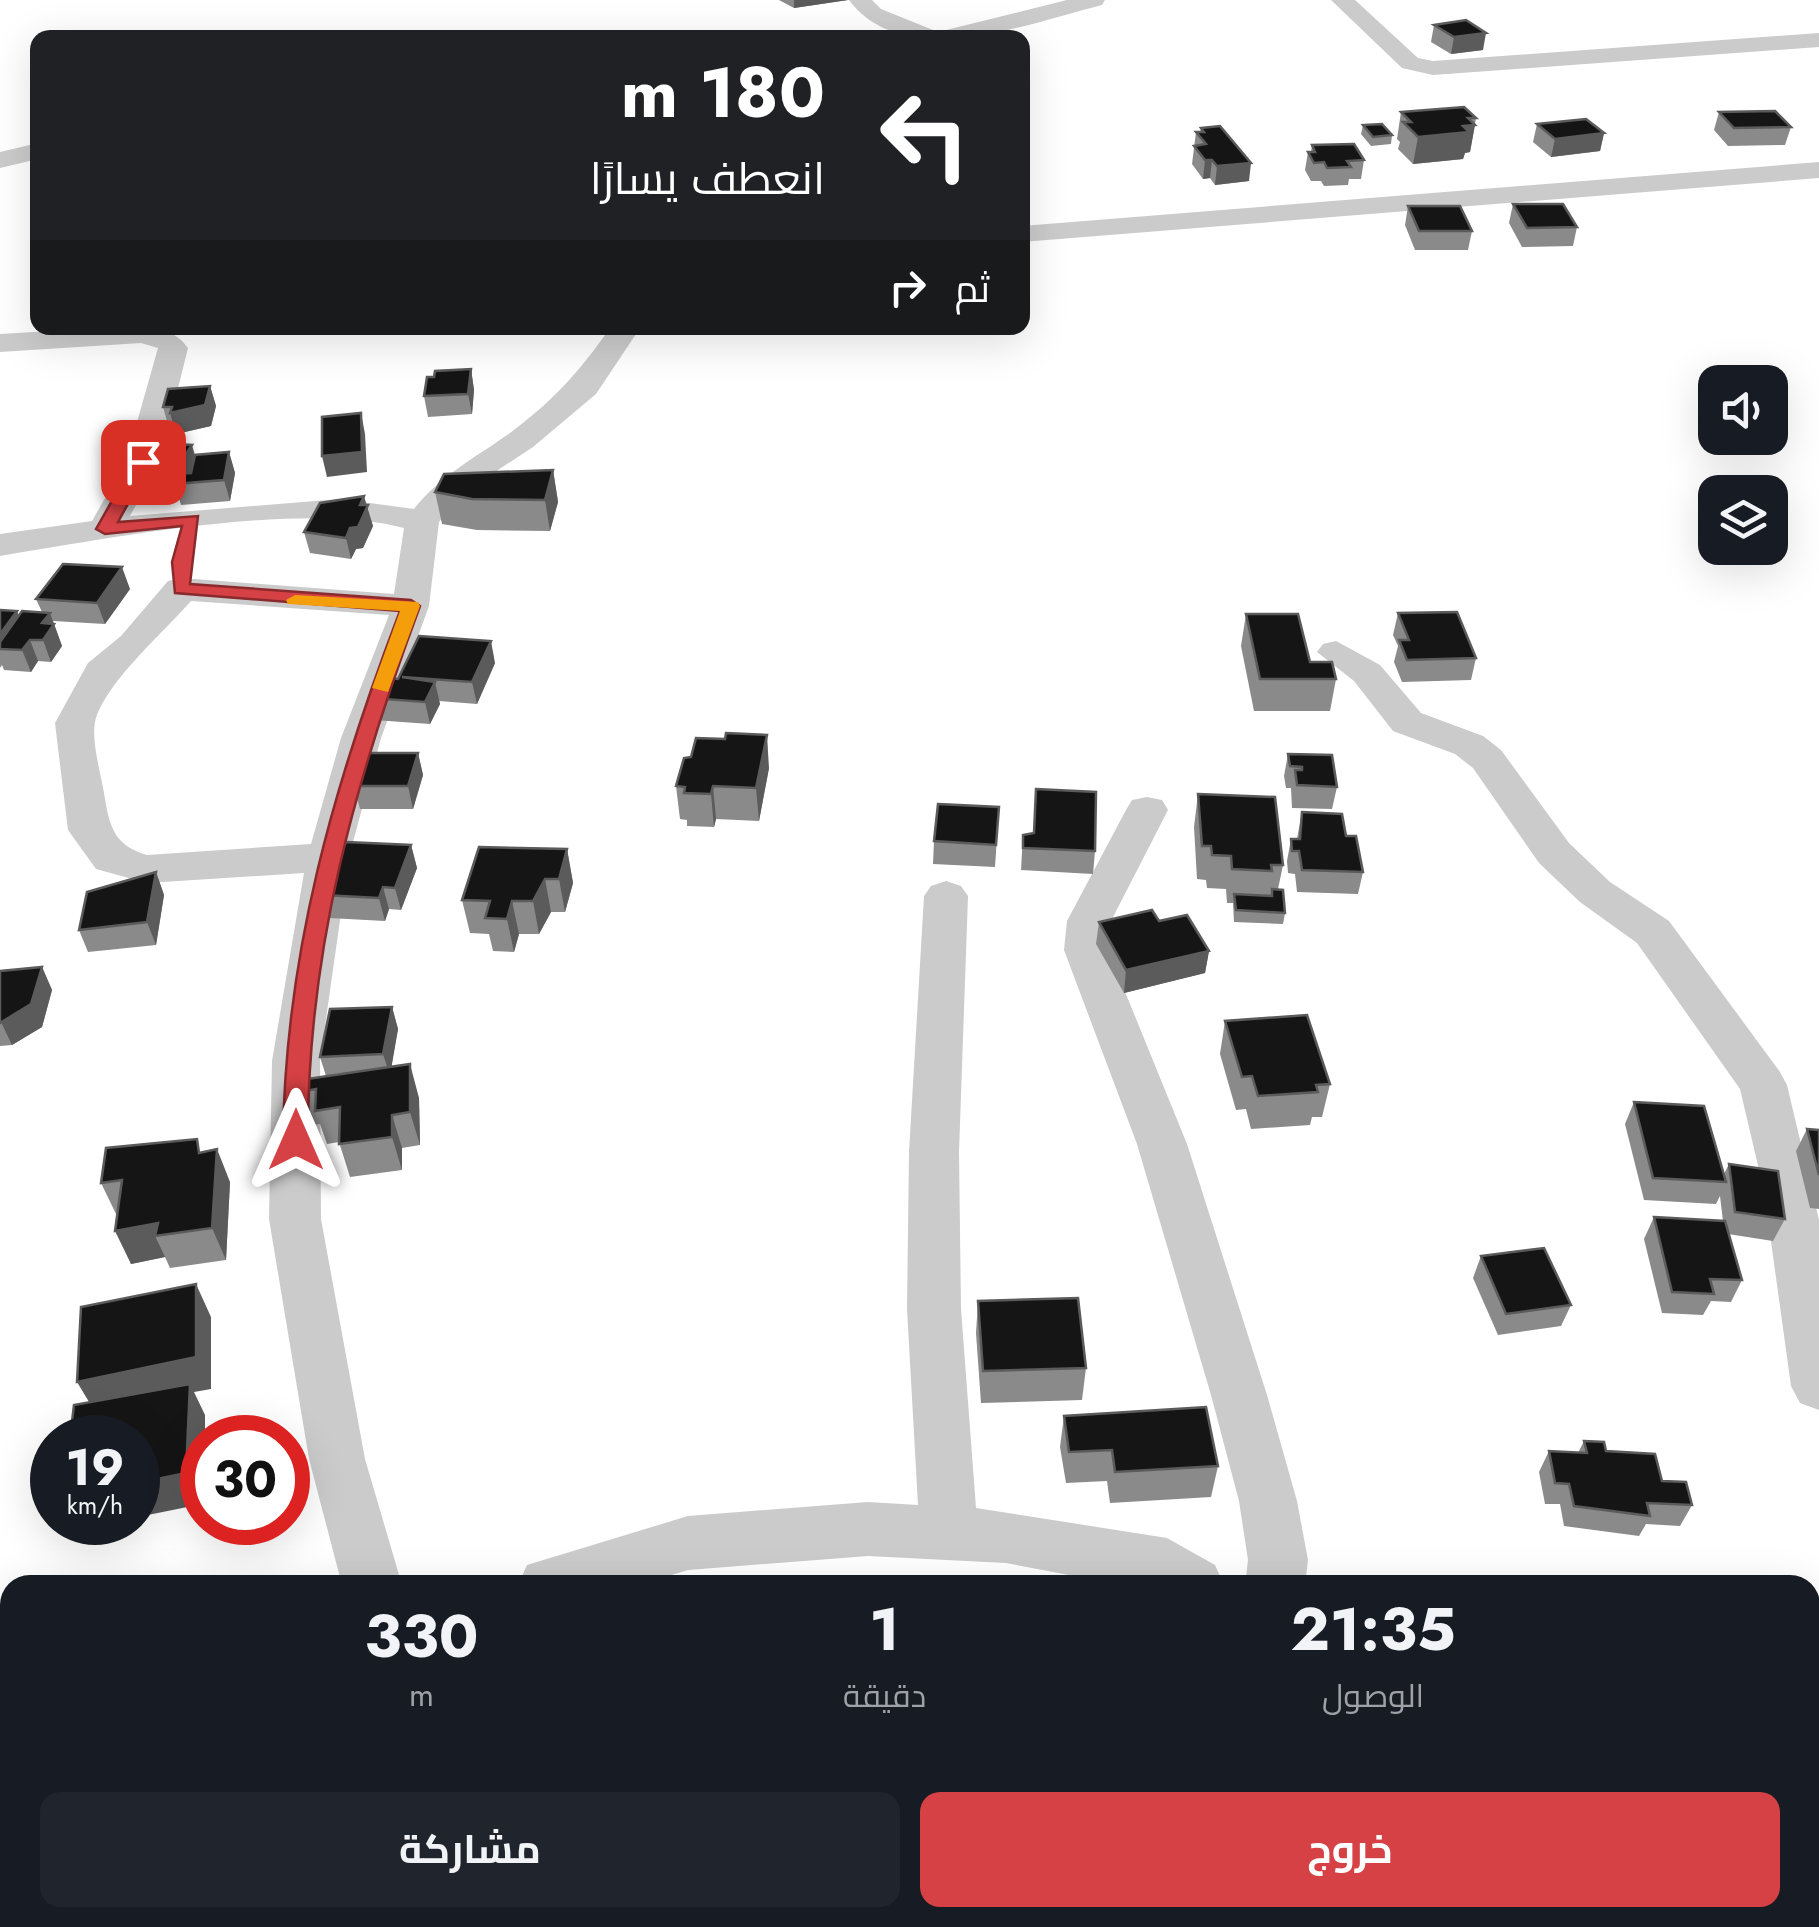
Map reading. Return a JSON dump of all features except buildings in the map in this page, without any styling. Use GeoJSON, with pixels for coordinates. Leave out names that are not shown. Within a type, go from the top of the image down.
{"type":"FeatureCollection","features":[{"type":"Feature","properties":{"kind":"street"},"geometry":{"type":"LineString","coordinates":[[860,0],[873,14],[912,30]]}},
{"type":"Feature","properties":{"kind":"street"},"geometry":{"type":"LineString","coordinates":[[974,30],[1094,0]]}},
{"type":"Feature","properties":{"kind":"street"},"geometry":{"type":"LineString","coordinates":[[1342,0],[1410,63],[1433,68],[1819,40]]}},
{"type":"Feature","properties":{"kind":"street"},"geometry":{"type":"LineString","coordinates":[[0,160],[30,154]]}},
{"type":"Feature","properties":{"kind":"street"},"geometry":{"type":"LineString","coordinates":[[1030,233],[1819,170]]}},
{"type":"Feature","properties":{"kind":"street"},"geometry":{"type":"LineString","coordinates":[[0,343],[126,335]]}},
{"type":"Feature","properties":{"kind":"street"},"geometry":{"type":"LineString","coordinates":[[105,529],[143,462],[170,358],[170,342],[146,335]]}},
{"type":"Feature","properties":{"kind":"street"},"geometry":{"type":"LineString","coordinates":[[369,1575],[338,1460],[295,1219],[296,1061],[328,857],[361,738],[411,606],[422,522],[448,488],[520,440],[584,388],[620,335]]}},
{"type":"Feature","properties":{"kind":"street"},"geometry":{"type":"LineString","coordinates":[[0,544],[192,520],[378,510],[404,512],[422,522]]}},
{"type":"Feature","properties":{"kind":"street"},"geometry":{"type":"LineString","coordinates":[[192,520],[181,562],[181,589],[134,644],[101,671],[75,722],[89,830],[111,858],[147,870],[328,857]]}},
{"type":"Feature","properties":{"kind":"street"},"geometry":{"type":"LineString","coordinates":[[181,589],[411,606]]}},
{"type":"Feature","properties":{"kind":"street"},"geometry":{"type":"LineString","coordinates":[[1336,652],[1367,673],[1407,722],[1469,746],[1487,759],[1554,853],[1595,892],[1652,932],[1762,1085],[1812,1297],[1819,1386]]}},
{"type":"Feature","properties":{"kind":"street"},"geometry":{"type":"LineString","coordinates":[[1147,810],[1089,921],[1086,950],[1162,1144],[1268,1500],[1278,1560],[1276,1575]]}},
{"type":"Feature","properties":{"kind":"street"},"geometry":{"type":"LineString","coordinates":[[946,896],[934,1152],[934,1308],[949,1533]]}},
{"type":"Feature","properties":{"kind":"street"},"geometry":{"type":"LineString","coordinates":[[581,1575],[688,1542],[868,1528],[1006,1536],[1166,1566],[1179,1575]]}},
{"type":"Feature","properties":{"kind":"slow traffic"},"geometry":{"type":"LineString","coordinates":[[295,600],[411,606],[381,688]]}},
{"type":"Feature","properties":{"kind":"route"},"geometry":{"type":"LineString","coordinates":[[143,462],[105,529],[192,520],[181,562],[181,589],[411,606],[361,738],[328,857],[296,1061],[296,1140]]}}]}
